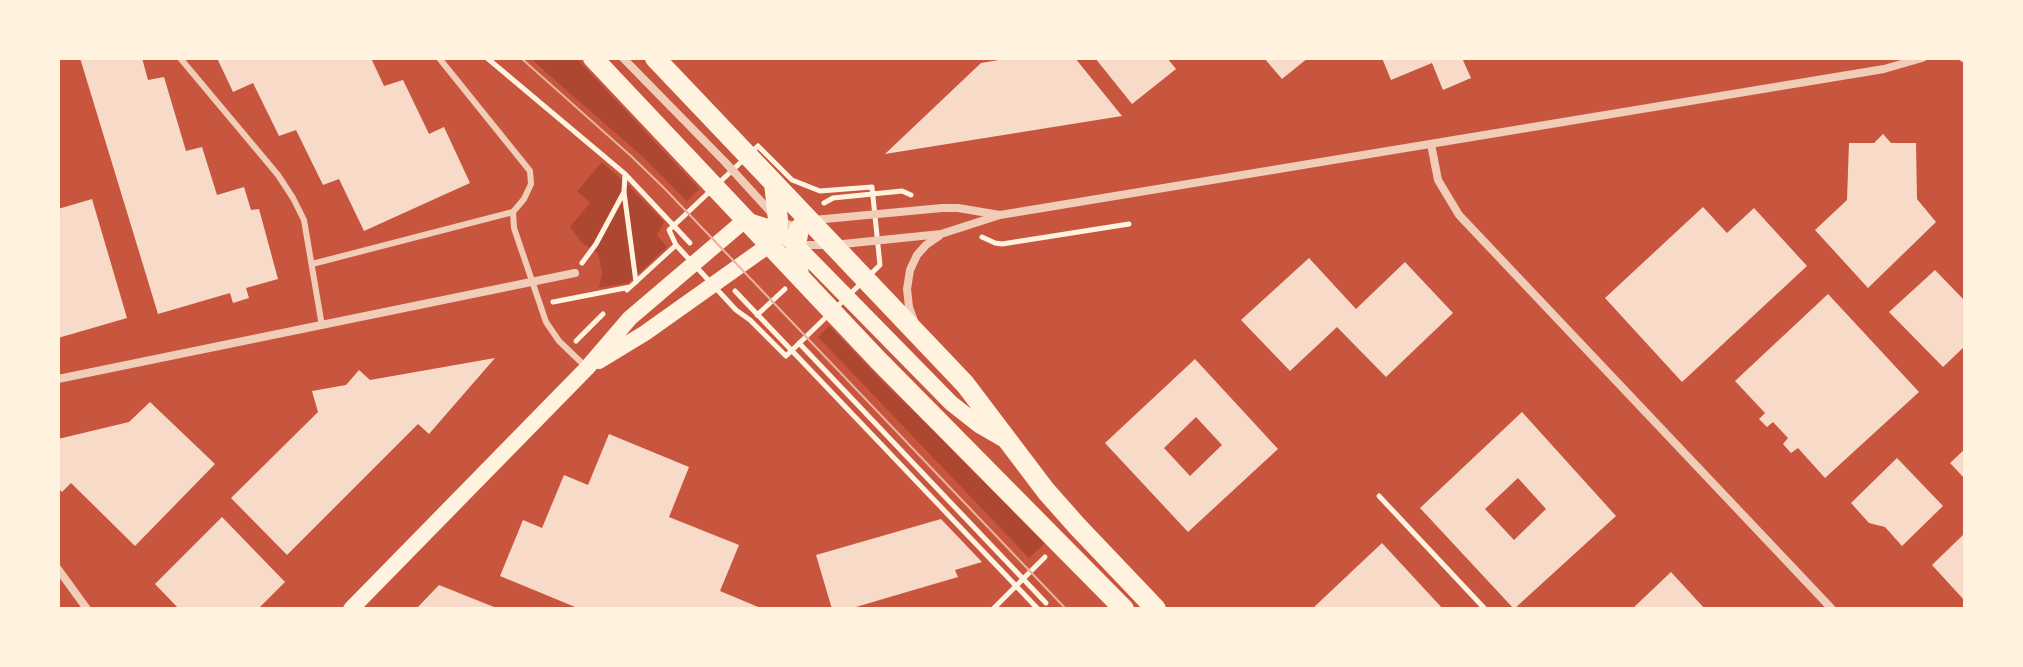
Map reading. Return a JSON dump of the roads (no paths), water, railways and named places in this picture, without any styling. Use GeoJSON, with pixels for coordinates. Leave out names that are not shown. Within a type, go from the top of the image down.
{"type":"FeatureCollection","features":[{"type":"Feature","properties":{"kind":"main road"},"geometry":{"type":"LineString","coordinates":[[593,58],[745,220],[775,231],[801,231],[833,245],[965,384],[1046,491],[1156,609]]}},
{"type":"Feature","properties":{"kind":"main road"},"geometry":{"type":"LineString","coordinates":[[655,58],[774,183],[801,231],[951,403],[979,425],[1010,442]]}},
{"type":"Feature","properties":{"kind":"main road"},"geometry":{"type":"LineString","coordinates":[[774,183],[775,231],[794,281],[878,360],[1124,609]]}},
{"type":"Feature","properties":{"kind":"main road"},"geometry":{"type":"LineString","coordinates":[[352,609],[587,368],[638,311],[745,220]]}},
{"type":"Feature","properties":{"kind":"main road"},"geometry":{"type":"LineString","coordinates":[[587,368],[645,333],[722,278],[775,231],[801,231]]}},
{"type":"Feature","properties":{"kind":"main road"},"geometry":{"type":"LineString","coordinates":[[794,281],[801,231]]}},
{"type":"Feature","properties":{"kind":"street"},"geometry":{"type":"LineString","coordinates":[[623,58],[705,141],[775,231]]}},
{"type":"Feature","properties":{"kind":"street"},"geometry":{"type":"LineString","coordinates":[[833,245],[941,234],[1000,215],[1884,69],[1922,58]]}},
{"type":"Feature","properties":{"kind":"street"},"geometry":{"type":"LineString","coordinates":[[1431,144],[1438,180],[1459,215],[1832,609]]}},
{"type":"Feature","properties":{"kind":"street"},"geometry":{"type":"LineString","coordinates":[[801,231],[942,208],[1000,215]]}},
{"type":"Feature","properties":{"kind":"street"},"geometry":{"type":"LineString","coordinates":[[918,333],[909,307],[907,289],[910,270],[917,255],[941,234]]}},
{"type":"Feature","properties":{"kind":"street"},"geometry":{"type":"LineString","coordinates":[[58,379],[575,273]]}},
{"type":"Feature","properties":{"kind":"street"},"geometry":{"type":"LineString","coordinates":[[58,569],[87,609]]}},
{"type":"Feature","properties":{"kind":"lane"},"geometry":{"type":"LineString","coordinates":[[180,58],[278,175],[293,198],[304,220],[322,326]]}},
{"type":"Feature","properties":{"kind":"lane"},"geometry":{"type":"LineString","coordinates":[[312,264],[513,212],[524,199],[531,184],[530,171],[443,59]]}},
{"type":"Feature","properties":{"kind":"lane"},"geometry":{"type":"LineString","coordinates":[[513,212],[514,228],[546,322],[559,341],[587,368]]}},
{"type":"Feature","properties":{"kind":"tram line"},"geometry":{"type":"LineString","coordinates":[[521,58],[665,189],[1066,609]]}}]}
